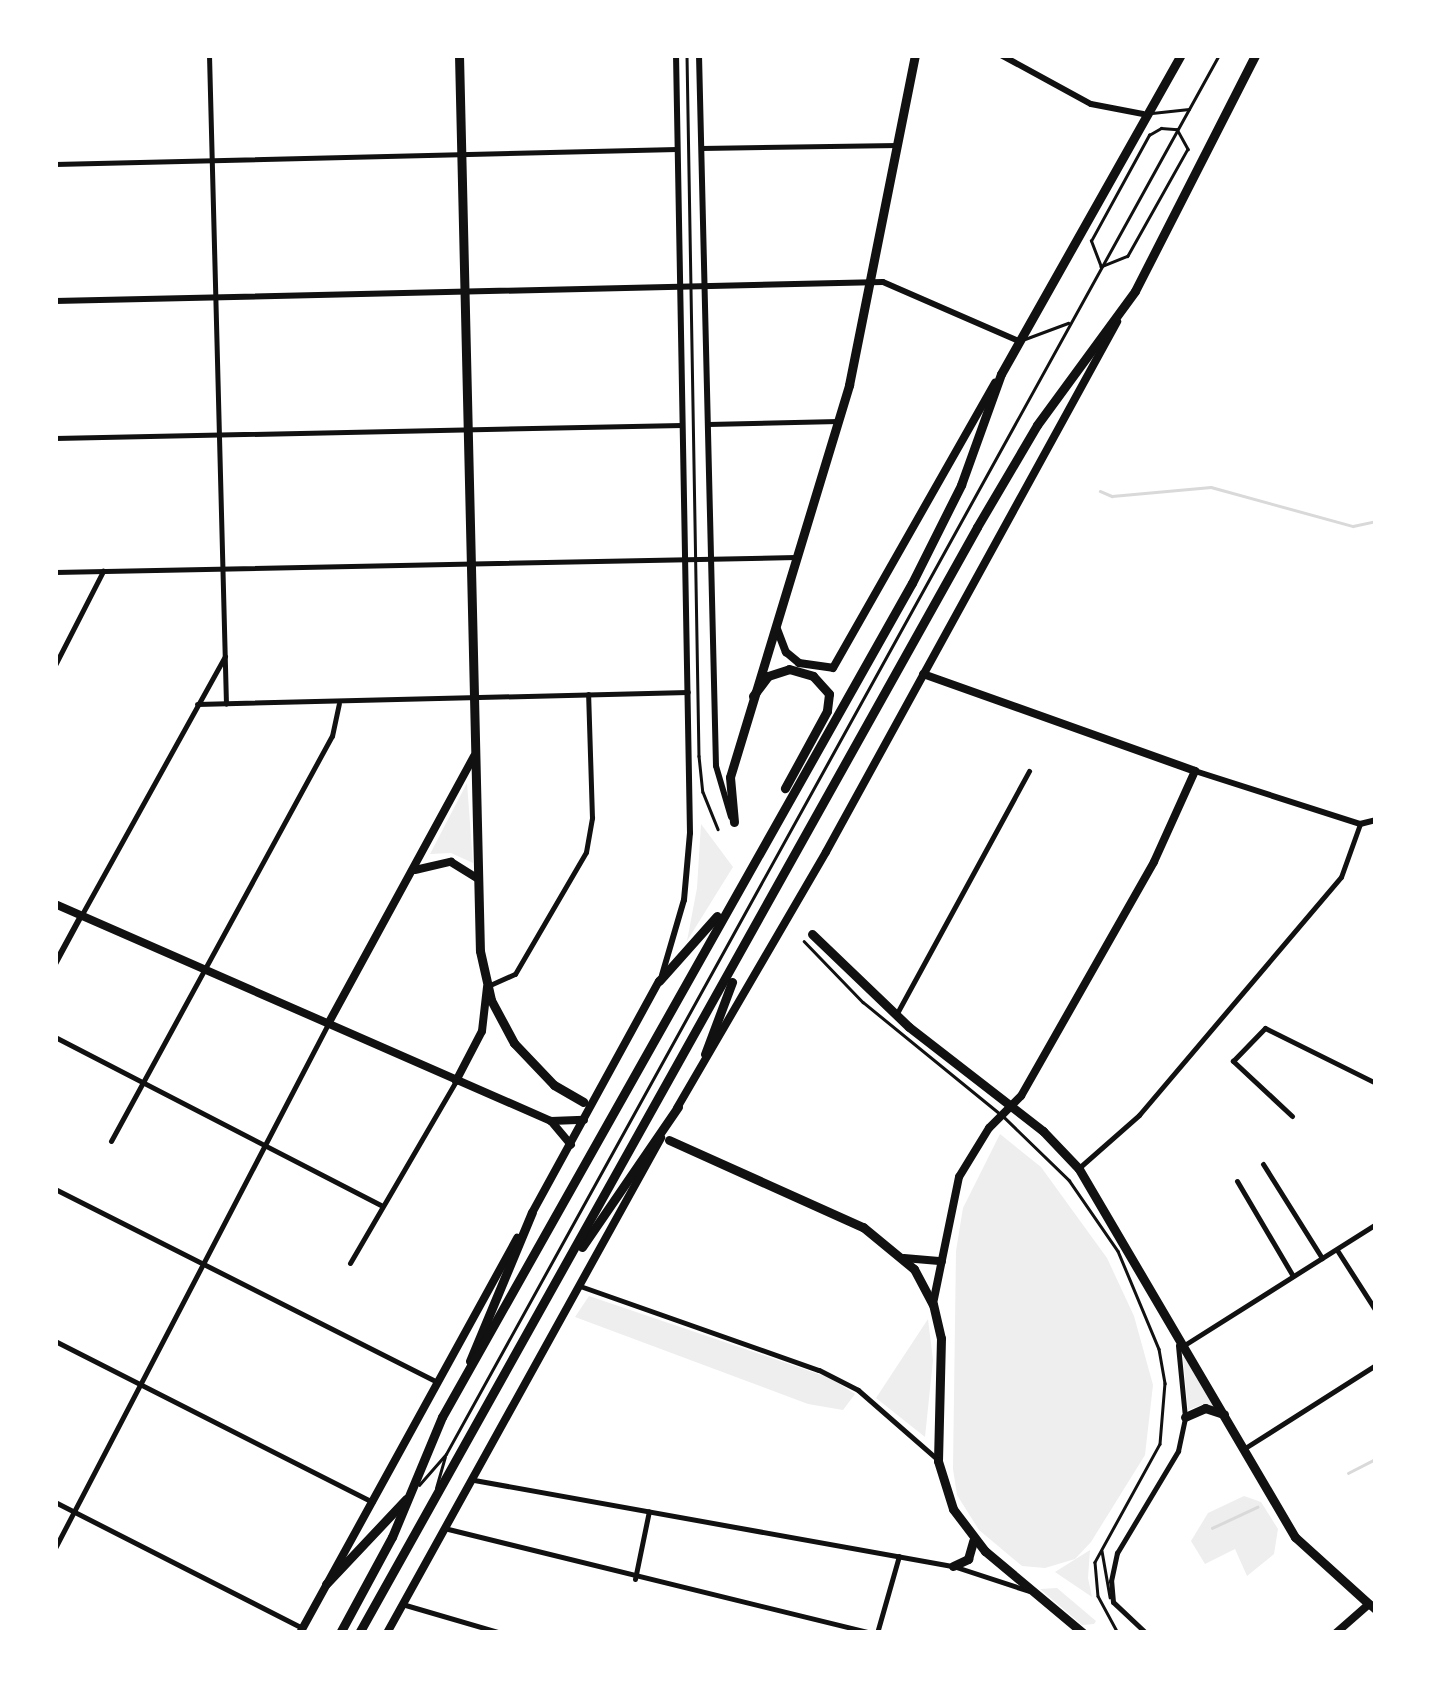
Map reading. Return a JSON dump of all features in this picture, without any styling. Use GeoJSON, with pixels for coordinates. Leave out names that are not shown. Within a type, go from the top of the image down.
{"type":"FeatureCollection","features":[{"type":"Feature","properties":{"kind":"main road"},"geometry":{"type":"LineString","coordinates":[[456,1080],[482,1031],[487,986],[478,879],[459,55]]}},
{"type":"Feature","properties":{"kind":"main road"},"geometry":{"type":"LineString","coordinates":[[734,822],[730,777],[838,421],[872,282],[915,55]]}},
{"type":"Feature","properties":{"kind":"main road"},"geometry":{"type":"LineString","coordinates":[[465,1378],[779,810],[936,536],[1018,340],[1142,114],[1180,55]]}},
{"type":"Feature","properties":{"kind":"main road"},"geometry":{"type":"LineString","coordinates":[[387,1633],[705,1054],[923,674],[1122,312],[1255,55]]}},
{"type":"Feature","properties":{"kind":"main road"},"geometry":{"type":"LineString","coordinates":[[359,1633],[1036,424],[1122,312]]}},
{"type":"Feature","properties":{"kind":"main road"},"geometry":{"type":"LineString","coordinates":[[777,619],[786,652],[799,664],[833,668],[964,427],[1001,374]]}},
{"type":"Feature","properties":{"kind":"main road"},"geometry":{"type":"LineString","coordinates":[[753,696],[768,676],[789,669],[813,676],[829,694],[779,810]]}},
{"type":"Feature","properties":{"kind":"main road"},"geometry":{"type":"LineString","coordinates":[[923,674],[1195,771],[1154,862],[1012,1106],[977,1144],[952,1194],[933,1304]]}},
{"type":"Feature","properties":{"kind":"main road"},"geometry":{"type":"LineString","coordinates":[[328,1024],[415,870],[475,753]]}},
{"type":"Feature","properties":{"kind":"main road"},"geometry":{"type":"LineString","coordinates":[[415,870],[450,862],[478,879]]}},
{"type":"Feature","properties":{"kind":"main road"},"geometry":{"type":"LineString","coordinates":[[55,904],[551,1121],[584,1120]]}},
{"type":"Feature","properties":{"kind":"main road"},"geometry":{"type":"LineString","coordinates":[[301,1631],[659,981],[726,907]]}},
{"type":"Feature","properties":{"kind":"main road"},"geometry":{"type":"LineString","coordinates":[[808,938],[896,1015],[1012,1106],[1079,1169],[1186,1344],[1294,1537],[1374,1605],[1336,1633]]}},
{"type":"Feature","properties":{"kind":"main road"},"geometry":{"type":"LineString","coordinates":[[705,1054],[742,955]]}},
{"type":"Feature","properties":{"kind":"main road"},"geometry":{"type":"LineString","coordinates":[[487,986],[504,1029],[539,1072],[584,1102]]}},
{"type":"Feature","properties":{"kind":"main road"},"geometry":{"type":"LineString","coordinates":[[482,1031],[504,1029]]}},
{"type":"Feature","properties":{"kind":"main road"},"geometry":{"type":"LineString","coordinates":[[544,1304],[678,1107]]}},
{"type":"Feature","properties":{"kind":"main road"},"geometry":{"type":"LineString","coordinates":[[551,1121],[571,1145]]}},
{"type":"Feature","properties":{"kind":"main road"},"geometry":{"type":"LineString","coordinates":[[669,1140],[863,1228],[904,1258],[933,1304],[942,1352],[938,1461],[953,1509],[972,1538],[1083,1633]]}},
{"type":"Feature","properties":{"kind":"main road"},"geometry":{"type":"LineString","coordinates":[[340,1633],[465,1378],[532,1212]]}},
{"type":"Feature","properties":{"kind":"main road"},"geometry":{"type":"LineString","coordinates":[[904,1258],[942,1261]]}},
{"type":"Feature","properties":{"kind":"main road"},"geometry":{"type":"LineString","coordinates":[[1185,1418],[1205,1408],[1226,1415]]}},
{"type":"Feature","properties":{"kind":"main road"},"geometry":{"type":"LineString","coordinates":[[326,1584],[411,1494]]}},
{"type":"Feature","properties":{"kind":"main road"},"geometry":{"type":"LineString","coordinates":[[953,1566],[971,1556],[972,1538]]}},
{"type":"Feature","properties":{"kind":"street"},"geometry":{"type":"LineString","coordinates":[[209,55],[226,704]]}},
{"type":"Feature","properties":{"kind":"street"},"geometry":{"type":"LineString","coordinates":[[659,981],[688,876],[676,55]]}},
{"type":"Feature","properties":{"kind":"street"},"geometry":{"type":"LineString","coordinates":[[698,55],[716,766],[734,822]]}},
{"type":"Feature","properties":{"kind":"street"},"geometry":{"type":"LineString","coordinates":[[1001,55],[1091,104],[1142,114]]}},
{"type":"Feature","properties":{"kind":"street"},"geometry":{"type":"LineString","coordinates":[[701,148],[898,145]]}},
{"type":"Feature","properties":{"kind":"street"},"geometry":{"type":"LineString","coordinates":[[55,164],[678,149]]}},
{"type":"Feature","properties":{"kind":"street"},"geometry":{"type":"LineString","coordinates":[[55,301],[872,282],[904,286],[1018,340]]}},
{"type":"Feature","properties":{"kind":"street"},"geometry":{"type":"LineString","coordinates":[[708,424],[838,421]]}},
{"type":"Feature","properties":{"kind":"street"},"geometry":{"type":"LineString","coordinates":[[55,438],[682,424]]}},
{"type":"Feature","properties":{"kind":"street"},"geometry":{"type":"LineString","coordinates":[[55,572],[796,557]]}},
{"type":"Feature","properties":{"kind":"street"},"geometry":{"type":"LineString","coordinates":[[55,664],[103,571]]}},
{"type":"Feature","properties":{"kind":"street"},"geometry":{"type":"LineString","coordinates":[[55,964],[225,656]]}},
{"type":"Feature","properties":{"kind":"street"},"geometry":{"type":"LineString","coordinates":[[196,704],[339,704],[688,692]]}},
{"type":"Feature","properties":{"kind":"street"},"geometry":{"type":"LineString","coordinates":[[487,986],[515,974],[586,852],[592,818],[588,694]]}},
{"type":"Feature","properties":{"kind":"street"},"geometry":{"type":"LineString","coordinates":[[112,1140],[332,736],[339,704]]}},
{"type":"Feature","properties":{"kind":"street"},"geometry":{"type":"LineString","coordinates":[[1195,771],[1360,824],[1376,820]]}},
{"type":"Feature","properties":{"kind":"street"},"geometry":{"type":"LineString","coordinates":[[896,1015],[1029,772]]}},
{"type":"Feature","properties":{"kind":"street"},"geometry":{"type":"LineString","coordinates":[[1079,1169],[1139,1115],[1341,877],[1360,824]]}},
{"type":"Feature","properties":{"kind":"street"},"geometry":{"type":"LineString","coordinates":[[55,1548],[262,1140],[328,1024]]}},
{"type":"Feature","properties":{"kind":"street"},"geometry":{"type":"LineString","coordinates":[[1292,1116],[1233,1061],[1265,1028],[1376,1083]]}},
{"type":"Feature","properties":{"kind":"street"},"geometry":{"type":"LineString","coordinates":[[55,1037],[262,1140],[380,1205]]}},
{"type":"Feature","properties":{"kind":"street"},"geometry":{"type":"LineString","coordinates":[[350,1263],[380,1205],[456,1080]]}},
{"type":"Feature","properties":{"kind":"street"},"geometry":{"type":"LineString","coordinates":[[1263,1164],[1322,1258]]}},
{"type":"Feature","properties":{"kind":"street"},"geometry":{"type":"LineString","coordinates":[[1237,1181],[1294,1276]]}},
{"type":"Feature","properties":{"kind":"street"},"geometry":{"type":"LineString","coordinates":[[55,1189],[435,1382]]}},
{"type":"Feature","properties":{"kind":"street"},"geometry":{"type":"LineString","coordinates":[[1186,1344],[1376,1224]]}},
{"type":"Feature","properties":{"kind":"street"},"geometry":{"type":"LineString","coordinates":[[1336,1249],[1376,1310]]}},
{"type":"Feature","properties":{"kind":"street"},"geometry":{"type":"LineString","coordinates":[[580,1286],[819,1370],[858,1390],[938,1461]]}},
{"type":"Feature","properties":{"kind":"street"},"geometry":{"type":"LineString","coordinates":[[1146,1633],[1110,1596],[1117,1552],[1170,1470],[1185,1418],[1174,1324]]}},
{"type":"Feature","properties":{"kind":"street"},"geometry":{"type":"LineString","coordinates":[[55,1340],[372,1502]]}},
{"type":"Feature","properties":{"kind":"street"},"geometry":{"type":"LineString","coordinates":[[1245,1448],[1376,1365]]}},
{"type":"Feature","properties":{"kind":"street"},"geometry":{"type":"LineString","coordinates":[[474,1480],[953,1566],[1035,1593]]}},
{"type":"Feature","properties":{"kind":"street"},"geometry":{"type":"LineString","coordinates":[[55,1502],[301,1631]]}},
{"type":"Feature","properties":{"kind":"street"},"geometry":{"type":"LineString","coordinates":[[635,1579],[649,1511]]}},
{"type":"Feature","properties":{"kind":"street"},"geometry":{"type":"LineString","coordinates":[[444,1528],[635,1579],[875,1633],[899,1556]]}},
{"type":"Feature","properties":{"kind":"street"},"geometry":{"type":"LineString","coordinates":[[402,1604],[501,1633]]}},
{"type":"Feature","properties":{"kind":"lane"},"geometry":{"type":"LineString","coordinates":[[687,55],[700,774],[718,830]]}},
{"type":"Feature","properties":{"kind":"lane"},"geometry":{"type":"LineString","coordinates":[[411,1494],[446,1454],[1219,55]]}},
{"type":"Feature","properties":{"kind":"lane"},"geometry":{"type":"LineString","coordinates":[[1142,114],[1190,109]]}},
{"type":"Feature","properties":{"kind":"lane"},"geometry":{"type":"LineString","coordinates":[[1162,128],[1177,130],[1187,141],[1184,155],[1128,256],[1101,267],[1091,240],[1149,136],[1162,128]]}},
{"type":"Feature","properties":{"kind":"lane"},"geometry":{"type":"LineString","coordinates":[[1018,340],[1053,332],[1073,318]]}},
{"type":"Feature","properties":{"kind":"lane"},"geometry":{"type":"LineString","coordinates":[[808,938],[863,1002],[1002,1115],[1060,1170],[1118,1251],[1159,1349],[1165,1383],[1160,1444],[1149,1473],[1102,1544],[1096,1587],[1118,1633]]}},
{"type":"Feature","properties":{"kind":"lane"},"geometry":{"type":"LineString","coordinates":[[430,1508],[446,1454]]}},
{"type":"Feature","properties":{"kind":"lane"},"geometry":{"type":"LineString","coordinates":[[1102,1544],[1110,1596]]}},
{"type":"Feature","properties":{"kind":"shaded area"},"geometry":{"type":"Polygon","coordinates":[[[467,783],[473,863],[451,853],[430,854],[467,783]]]}},
{"type":"Feature","properties":{"kind":"shaded area"},"geometry":{"type":"Polygon","coordinates":[[[701,824],[733,867],[687,941],[697,888],[701,824]]]}},
{"type":"Feature","properties":{"kind":"shaded area"},"geometry":{"type":"Polygon","coordinates":[[[1000,1134],[1041,1167],[1107,1258],[1134,1316],[1153,1385],[1145,1455],[1091,1542],[1075,1559],[1045,1568],[1022,1566],[979,1530],[957,1495],[953,1469],[956,1251],[963,1208],[1000,1134]]]}},
{"type":"Feature","properties":{"kind":"shaded area"},"geometry":{"type":"Polygon","coordinates":[[[589,1296],[830,1378],[855,1394],[843,1410],[808,1404],[575,1317],[589,1296]]]}},
{"type":"Feature","properties":{"kind":"shaded area"},"geometry":{"type":"Polygon","coordinates":[[[928,1319],[933,1360],[925,1437],[876,1398],[928,1319]]]}},
{"type":"Feature","properties":{"kind":"shaded area"},"geometry":{"type":"Polygon","coordinates":[[[1189,1355],[1220,1408],[1204,1404],[1188,1410],[1183,1357],[1189,1355]]]}},
{"type":"Feature","properties":{"kind":"shaded area"},"geometry":{"type":"Polygon","coordinates":[[[1244,1496],[1261,1502],[1278,1529],[1274,1554],[1247,1576],[1235,1549],[1205,1564],[1191,1541],[1208,1513],[1244,1496]]]}},
{"type":"Feature","properties":{"kind":"shaded area"},"geometry":{"type":"Polygon","coordinates":[[[1090,1550],[1088,1578],[1092,1597],[1055,1572],[1090,1550]]]}},
{"type":"Feature","properties":{"kind":"shaded area"},"geometry":{"type":"Polygon","coordinates":[[[1057,1588],[1096,1621],[1094,1624],[1082,1625],[1040,1589],[1057,1588]]]}},
{"type":"Feature","properties":{"kind":"waterway"},"geometry":{"type":"LineString","coordinates":[[1100,491],[1112,496],[1211,487],[1353,526],[1376,521]]}},
{"type":"Feature","properties":{"kind":"waterway"},"geometry":{"type":"LineString","coordinates":[[1348,1473],[1376,1459]]}},
{"type":"Feature","properties":{"kind":"waterway"},"geometry":{"type":"LineString","coordinates":[[1212,1528],[1257,1507]]}}]}
